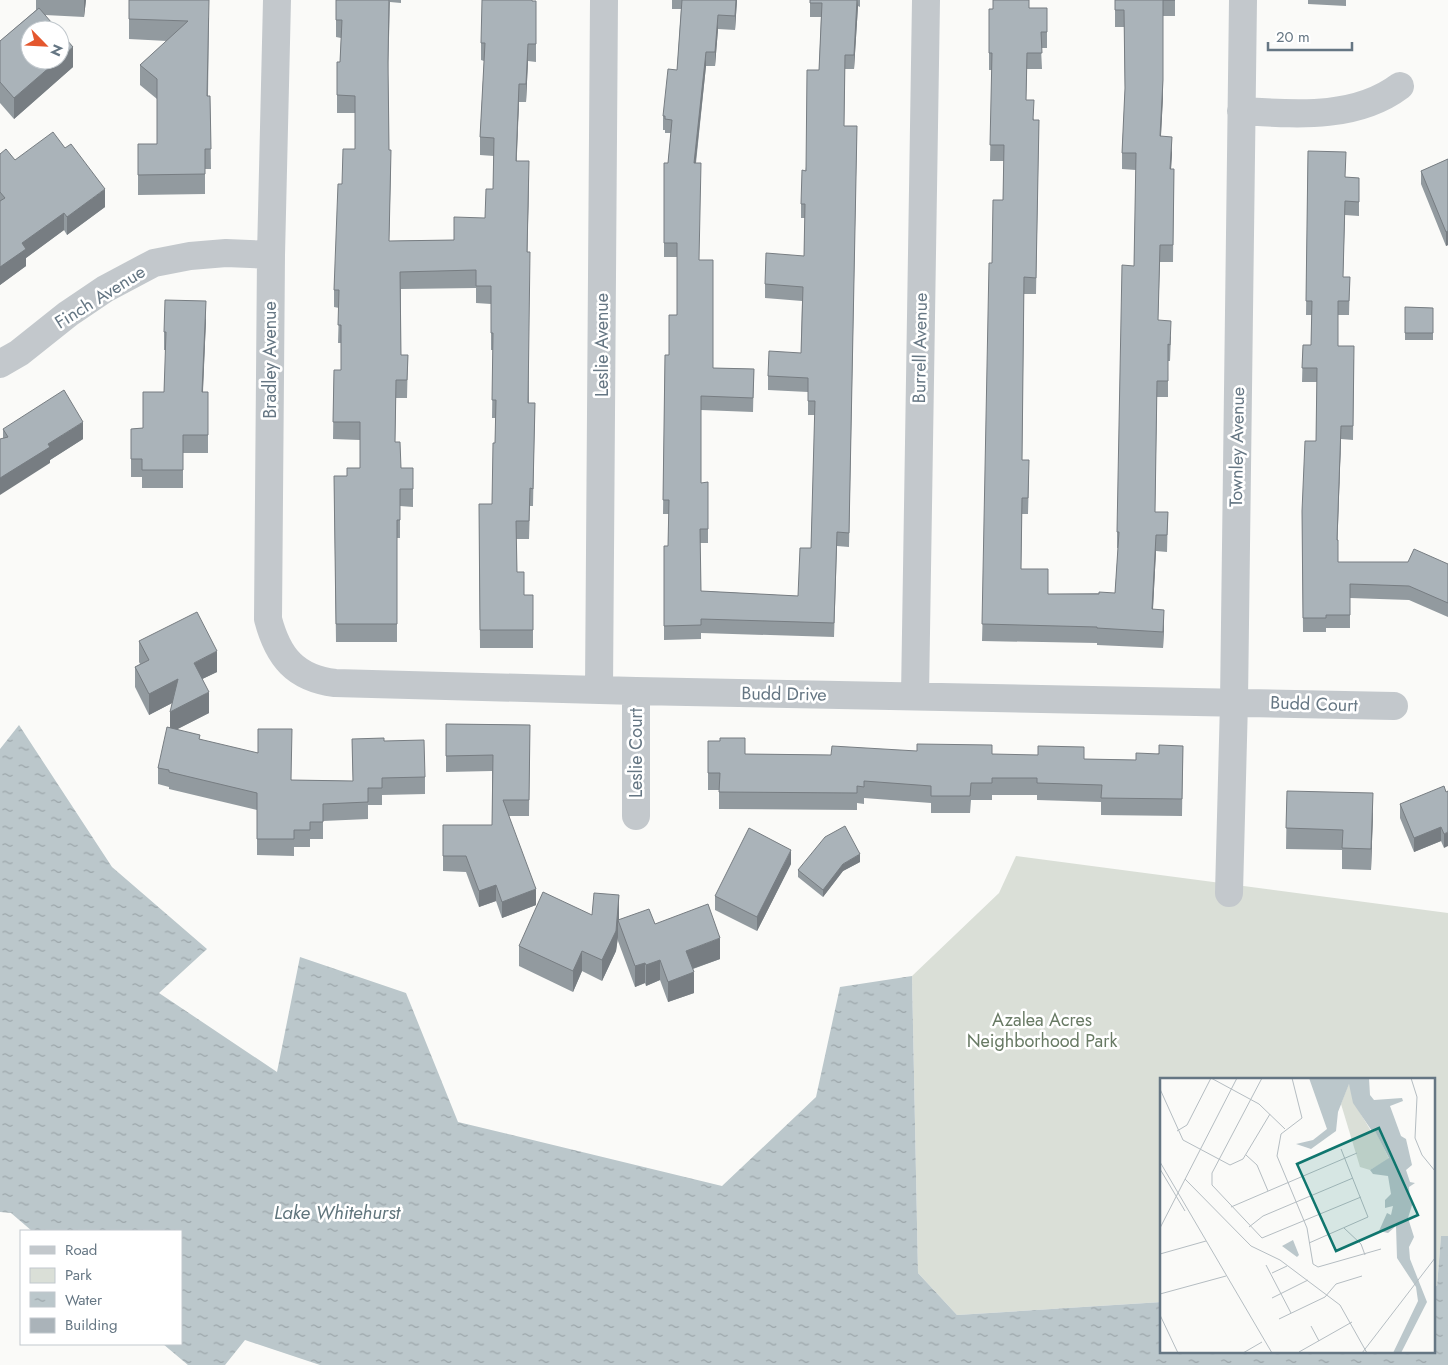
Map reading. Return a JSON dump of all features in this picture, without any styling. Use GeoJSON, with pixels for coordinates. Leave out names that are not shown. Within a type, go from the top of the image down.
{"type":"FeatureCollection","features":[{"type":"Feature","properties":{"kind":"street","name":"Bradley Avenue"},"geometry":{"type":"LineString","coordinates":[[277,0],[271,255],[268,619],[273,639],[284,658],[300,672],[323,682],[335,683]]}},
{"type":"Feature","properties":{"kind":"street","name":"Leslie Avenue"},"geometry":{"type":"LineString","coordinates":[[599,690],[604,0]]}},
{"type":"Feature","properties":{"kind":"street","name":"Burrell Avenue"},"geometry":{"type":"LineString","coordinates":[[915,696],[926,0]]}},
{"type":"Feature","properties":{"kind":"street","name":"Townley Avenue"},"geometry":{"type":"LineString","coordinates":[[1229,893],[1234,702],[1243,0]]}},
{"type":"Feature","properties":{"kind":"street"},"geometry":{"type":"LineString","coordinates":[[1241,111],[1295,114],[1337,110],[1368,104],[1400,86]]}},
{"type":"Feature","properties":{"kind":"street","name":"Finch Avenue"},"geometry":{"type":"LineString","coordinates":[[0,364],[19,353],[68,314],[105,289],[154,263],[190,256],[226,253],[271,255]]}},
{"type":"Feature","properties":{"kind":"street","name":"Budd Drive"},"geometry":{"type":"LineString","coordinates":[[335,683],[636,691],[1234,702]]}},
{"type":"Feature","properties":{"kind":"street","name":"Leslie Court"},"geometry":{"type":"LineString","coordinates":[[636,691],[636,816]]}},
{"type":"Feature","properties":{"kind":"street","name":"Budd Court"},"geometry":{"type":"LineString","coordinates":[[1234,702],[1394,706]]}},
{"type":"Feature","properties":{"kind":"green space","name":"Azalea Acres Neighborhood Park"},"geometry":{"type":"Polygon","coordinates":[[[1016,856],[1448,913],[1448,1236],[1441,1237],[1437,1286],[1436,1078],[1160,1078],[1160,1302],[957,1315],[918,1273],[912,976],[999,893],[1016,856]]]}},
{"type":"Feature","properties":{"kind":"water","name":"Lake Whitehurst"},"geometry":{"type":"Polygon","coordinates":[[[19,725],[112,867],[207,949],[159,993],[277,1072],[300,957],[406,993],[458,1122],[722,1186],[816,1097],[840,987],[912,976],[918,1273],[957,1315],[1160,1302],[1160,1352],[1436,1352],[1436,1286],[1441,1236],[1448,1236],[1448,1365],[320,1365],[245,1340],[225,1365],[188,1365],[164,1345],[182,1345],[182,1230],[31,1230],[11,1213],[0,1212],[0,749],[19,725]]]}},
{"type":"Feature","properties":{"kind":"building"},"geometry":{"type":"Polygon","coordinates":[[[129,0],[209,0],[207,96],[210,96],[211,149],[205,149],[205,174],[138,175],[138,144],[157,144],[157,79],[140,65],[188,21],[129,19],[129,0]]]}},
{"type":"Feature","properties":{"kind":"building"},"geometry":{"type":"Polygon","coordinates":[[[336,0],[389,0],[389,150],[391,150],[389,241],[454,240],[454,217],[485,218],[486,189],[493,189],[494,138],[480,137],[485,43],[481,43],[482,0],[536,1],[536,44],[528,44],[526,84],[519,84],[516,161],[529,161],[527,252],[530,252],[528,403],[535,403],[533,489],[530,488],[529,521],[516,521],[517,572],[524,572],[524,595],[533,595],[533,630],[480,630],[479,504],[492,504],[496,400],[492,400],[493,333],[491,333],[491,286],[476,286],[476,270],[400,272],[401,355],[408,355],[407,380],[396,380],[395,442],[400,442],[401,468],[413,468],[413,489],[400,489],[400,520],[397,520],[397,624],[336,624],[334,476],[347,476],[347,468],[360,468],[360,422],[333,422],[334,370],[341,370],[341,325],[338,325],[339,290],[334,290],[338,184],[342,184],[343,149],[355,149],[355,96],[337,95],[337,62],[340,62],[342,20],[336,20],[336,0]]]}},
{"type":"Feature","properties":{"kind":"building"},"geometry":{"type":"Polygon","coordinates":[[[682,0],[736,0],[735,16],[718,15],[715,52],[706,52],[694,163],[701,163],[699,260],[713,260],[713,368],[754,369],[753,398],[701,396],[701,483],[708,482],[708,529],[700,529],[701,591],[798,596],[800,548],[811,548],[815,401],[808,401],[808,378],[768,376],[769,351],[801,353],[803,287],[765,284],[766,253],[804,256],[805,204],[801,204],[802,170],[806,171],[807,70],[819,70],[822,3],[810,3],[810,0],[857,0],[854,55],[845,55],[844,126],[857,126],[849,533],[837,532],[834,623],[701,619],[701,625],[664,626],[664,546],[668,546],[669,500],[663,500],[665,355],[669,355],[669,315],[677,315],[677,243],[664,243],[664,163],[668,163],[672,120],[665,119],[665,116],[663,116],[668,69],[677,70],[682,0]]]}},
{"type":"Feature","properties":{"kind":"building"},"geometry":{"type":"Polygon","coordinates":[[[993,0],[1029,0],[1029,8],[1047,8],[1047,32],[1041,32],[1042,53],[1027,53],[1026,100],[1034,100],[1033,120],[1039,120],[1036,278],[1024,277],[1022,460],[1029,460],[1028,498],[1022,498],[1021,569],[1048,569],[1048,594],[1099,594],[1099,592],[1115,593],[1119,532],[1117,532],[1122,265],[1134,266],[1136,153],[1122,153],[1125,88],[1124,10],[1115,10],[1115,0],[1163,0],[1163,80],[1160,136],[1172,137],[1170,169],[1174,169],[1173,245],[1160,245],[1158,320],[1171,321],[1170,345],[1168,344],[1168,381],[1157,381],[1155,512],[1168,512],[1167,535],[1156,535],[1152,609],[1164,610],[1163,632],[1097,627],[982,624],[989,263],[992,263],[993,200],[1003,200],[1004,145],[990,145],[992,53],[989,53],[989,9],[993,9],[993,0]]]}},
{"type":"Feature","properties":{"kind":"building"},"geometry":{"type":"Polygon","coordinates":[[[39,8],[49,20],[25,20],[39,8]]]}},
{"type":"Feature","properties":{"kind":"building"},"geometry":{"type":"Polygon","coordinates":[[[20,24],[20,70],[46,70],[14,98],[0,82],[0,41],[20,24]]]}},
{"type":"Feature","properties":{"kind":"building"},"geometry":{"type":"Polygon","coordinates":[[[53,132],[65,148],[71,144],[105,189],[67,217],[64,213],[22,243],[26,249],[0,267],[0,201],[5,198],[0,192],[0,154],[6,149],[15,160],[53,132]]]}},
{"type":"Feature","properties":{"kind":"building"},"geometry":{"type":"Polygon","coordinates":[[[1308,151],[1346,152],[1345,177],[1359,178],[1359,202],[1345,201],[1343,277],[1350,277],[1349,301],[1338,301],[1338,346],[1354,346],[1353,426],[1341,426],[1338,562],[1408,562],[1414,549],[1448,564],[1448,603],[1409,586],[1350,584],[1350,615],[1326,615],[1326,618],[1303,618],[1302,511],[1305,441],[1316,441],[1317,368],[1302,368],[1303,345],[1311,345],[1312,301],[1306,301],[1308,151]]]}},
{"type":"Feature","properties":{"kind":"building"},"geometry":{"type":"Polygon","coordinates":[[[1448,159],[1448,231],[1446,232],[1421,171],[1448,159]]]}},
{"type":"Feature","properties":{"kind":"building"},"geometry":{"type":"Polygon","coordinates":[[[165,300],[206,301],[202,392],[208,392],[208,435],[183,435],[183,470],[142,470],[142,459],[131,459],[131,429],[143,428],[143,392],[164,392],[165,300]]]}},
{"type":"Feature","properties":{"kind":"building"},"geometry":{"type":"Polygon","coordinates":[[[1405,307],[1433,308],[1433,333],[1405,333],[1405,307]]]}},
{"type":"Feature","properties":{"kind":"building"},"geometry":{"type":"Polygon","coordinates":[[[64,390],[83,422],[48,444],[50,447],[0,478],[0,439],[8,437],[3,429],[64,390]]]}},
{"type":"Feature","properties":{"kind":"building"},"geometry":{"type":"Polygon","coordinates":[[[197,612],[217,651],[194,663],[209,692],[170,712],[178,679],[149,694],[135,667],[149,660],[139,641],[197,612]]]}},
{"type":"Feature","properties":{"kind":"building"},"geometry":{"type":"Polygon","coordinates":[[[446,724],[530,725],[529,800],[503,800],[536,889],[502,902],[496,885],[479,891],[466,856],[443,856],[443,825],[492,825],[493,755],[446,756],[446,724]]]}},
{"type":"Feature","properties":{"kind":"building"},"geometry":{"type":"Polygon","coordinates":[[[167,727],[200,735],[199,739],[258,753],[258,729],[292,729],[291,780],[353,781],[352,739],[384,738],[384,741],[424,740],[425,777],[382,778],[382,788],[368,788],[368,802],[323,804],[323,822],[310,822],[310,830],[294,830],[294,839],[257,839],[257,793],[158,768],[167,727]]]}},
{"type":"Feature","properties":{"kind":"building"},"geometry":{"type":"Polygon","coordinates":[[[720,738],[745,738],[745,754],[831,755],[832,746],[917,751],[917,744],[992,745],[992,754],[1038,755],[1038,746],[1084,747],[1084,759],[1136,760],[1136,753],[1159,754],[1159,745],[1183,746],[1182,799],[1101,798],[1102,785],[1037,783],[1037,778],[992,778],[992,783],[971,783],[970,796],[931,796],[931,786],[864,781],[864,787],[857,786],[857,793],[719,792],[720,773],[708,773],[708,741],[720,741],[720,738]]]}},
{"type":"Feature","properties":{"kind":"building"},"geometry":{"type":"Polygon","coordinates":[[[1444,786],[1446,792],[1448,791],[1448,832],[1444,834],[1441,827],[1414,838],[1400,804],[1444,786]]]}},
{"type":"Feature","properties":{"kind":"building"},"geometry":{"type":"Polygon","coordinates":[[[1287,791],[1373,793],[1371,849],[1342,848],[1343,830],[1286,828],[1287,791]]]}},
{"type":"Feature","properties":{"kind":"building"},"geometry":{"type":"Polygon","coordinates":[[[845,826],[860,854],[843,864],[823,890],[798,870],[825,837],[845,826]]]}},
{"type":"Feature","properties":{"kind":"building"},"geometry":{"type":"Polygon","coordinates":[[[749,828],[791,850],[757,917],[715,896],[749,828]]]}},
{"type":"Feature","properties":{"kind":"building"},"geometry":{"type":"Polygon","coordinates":[[[543,892],[592,915],[594,893],[619,895],[616,931],[602,960],[582,951],[573,971],[519,946],[543,892]]]}},
{"type":"Feature","properties":{"kind":"building"},"geometry":{"type":"Polygon","coordinates":[[[708,904],[720,938],[686,951],[694,972],[668,982],[660,960],[646,965],[645,963],[635,966],[618,920],[649,909],[655,924],[708,904]]]}}]}
